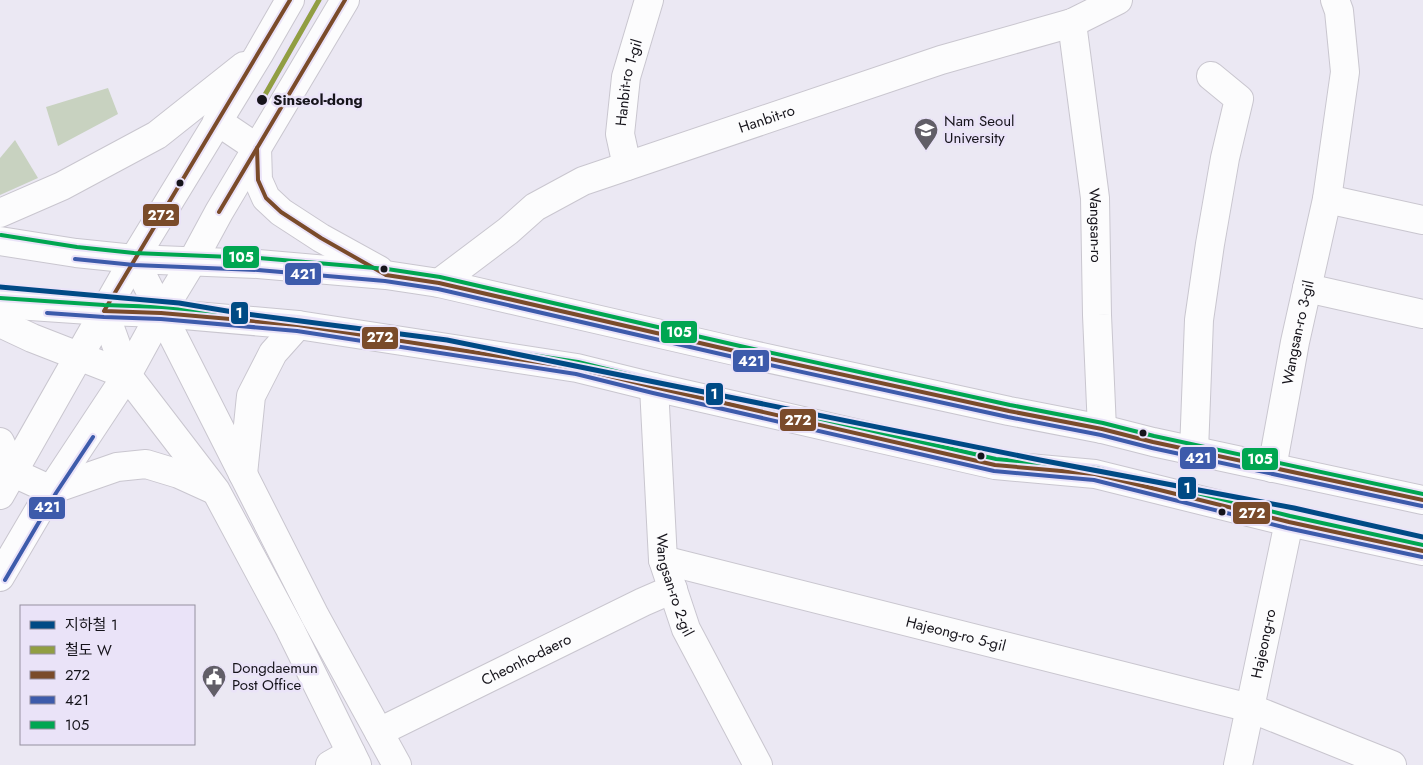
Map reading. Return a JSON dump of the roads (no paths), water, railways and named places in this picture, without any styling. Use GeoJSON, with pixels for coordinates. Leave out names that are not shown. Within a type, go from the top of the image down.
{"type":"FeatureCollection","features":[{"type":"Feature","properties":{"kind":"main road"},"geometry":{"type":"LineString","coordinates":[[7,484],[134,259],[290,0]]}},
{"type":"Feature","properties":{"kind":"main road"},"geometry":{"type":"LineString","coordinates":[[0,577],[51,490],[127,374],[219,212],[345,0]]}},
{"type":"Feature","properties":{"kind":"main road","name":"Hanbit-ro 1-gil"},"geometry":{"type":"LineString","coordinates":[[627,166],[620,134],[626,77],[649,0]]}},
{"type":"Feature","properties":{"kind":"main road","name":"Hanbit-ro"},"geometry":{"type":"LineString","coordinates":[[439,283],[508,231],[535,207],[583,181],[940,60],[1072,23],[1118,0]]}},
{"type":"Feature","properties":{"kind":"main road","name":"Wangsan-ro 3-gil"},"geometry":{"type":"LineString","coordinates":[[1272,468],[1294,342],[1327,199],[1345,72],[1339,10],[1335,0]]}},
{"type":"Feature","properties":{"kind":"main road","name":"Wangsan-ro"},"geometry":{"type":"LineString","coordinates":[[1072,23],[1095,198],[1097,315],[1102,429]]}},
{"type":"Feature","properties":{"kind":"main road"},"geometry":{"type":"LineString","coordinates":[[0,213],[62,186],[157,135],[259,54]]}},
{"type":"Feature","properties":{"kind":"main road"},"geometry":{"type":"LineString","coordinates":[[1194,451],[1199,320],[1225,158],[1239,99],[1211,76]]}},
{"type":"Feature","properties":{"kind":"main road"},"geometry":{"type":"LineString","coordinates":[[217,121],[257,148]]}},
{"type":"Feature","properties":{"kind":"main road"},"geometry":{"type":"LineString","coordinates":[[257,148],[258,180],[266,198],[281,212],[386,275]]}},
{"type":"Feature","properties":{"kind":"main road"},"geometry":{"type":"LineString","coordinates":[[1327,199],[1423,220]]}},
{"type":"Feature","properties":{"kind":"main road"},"geometry":{"type":"LineString","coordinates":[[0,242],[134,259],[258,264],[386,275],[439,283],[738,352],[1009,411],[1102,429],[1194,451],[1423,500]]}},
{"type":"Feature","properties":{"kind":"main road"},"geometry":{"type":"LineString","coordinates":[[134,259],[315,616],[397,765]]}},
{"type":"Feature","properties":{"kind":"main road"},"geometry":{"type":"LineString","coordinates":[[1307,288],[1423,314]]}},
{"type":"Feature","properties":{"kind":"main road"},"geometry":{"type":"LineString","coordinates":[[0,304],[161,313],[298,325],[577,368],[995,465],[1095,474],[1289,522],[1423,551]]}},
{"type":"Feature","properties":{"kind":"main road"},"geometry":{"type":"LineString","coordinates":[[104,311],[127,374],[216,491],[290,629],[346,761]]}},
{"type":"Feature","properties":{"kind":"main road"},"geometry":{"type":"LineString","coordinates":[[0,323],[32,338],[127,374]]}},
{"type":"Feature","properties":{"kind":"main road"},"geometry":{"type":"LineString","coordinates":[[243,474],[251,396],[273,353],[298,325]]}},
{"type":"Feature","properties":{"kind":"main road","name":"Wangsan-ro 2-gil"},"geometry":{"type":"LineString","coordinates":[[654,387],[663,560],[686,630],[758,765]]}},
{"type":"Feature","properties":{"kind":"main road"},"geometry":{"type":"LineString","coordinates":[[0,442],[7,484]]}},
{"type":"Feature","properties":{"kind":"main road"},"geometry":{"type":"LineString","coordinates":[[7,484],[51,490],[117,466],[146,464],[179,474],[216,491]]}},
{"type":"Feature","properties":{"kind":"main road","name":"Hajeong-ro"},"geometry":{"type":"LineString","coordinates":[[1238,765],[1289,522]]}},
{"type":"Feature","properties":{"kind":"main road","name":"Hajeong-ro 5-gil"},"geometry":{"type":"LineString","coordinates":[[663,560],[1250,708],[1392,765]]}},
{"type":"Feature","properties":{"kind":"main road","name":"Cheonho-daero"},"geometry":{"type":"LineString","coordinates":[[379,732],[673,589]]}},
{"type":"Feature","properties":{"kind":"metro line","name":"1"},"geometry":{"type":"LineString","coordinates":[[0,287],[179,303],[239,313],[447,340],[1040,460],[1294,508],[1423,537]]}},
{"type":"Feature","properties":{"kind":"rail line","name":"W"},"geometry":{"type":"LineString","coordinates":[[262,100],[319,0]]}},
{"type":"Feature","properties":{"kind":"place","name":"Sinseol-dong"},"geometry":{"type":"Point","coordinates":[262,100]}},
{"type":"Feature","properties":{"kind":"place","name":"Nam Seoul University"},"geometry":{"type":"Point","coordinates":[926,151]}},
{"type":"Feature","properties":{"kind":"place","name":"Dongdaemun Post Office"},"geometry":{"type":"Point","coordinates":[214,698]}}]}
